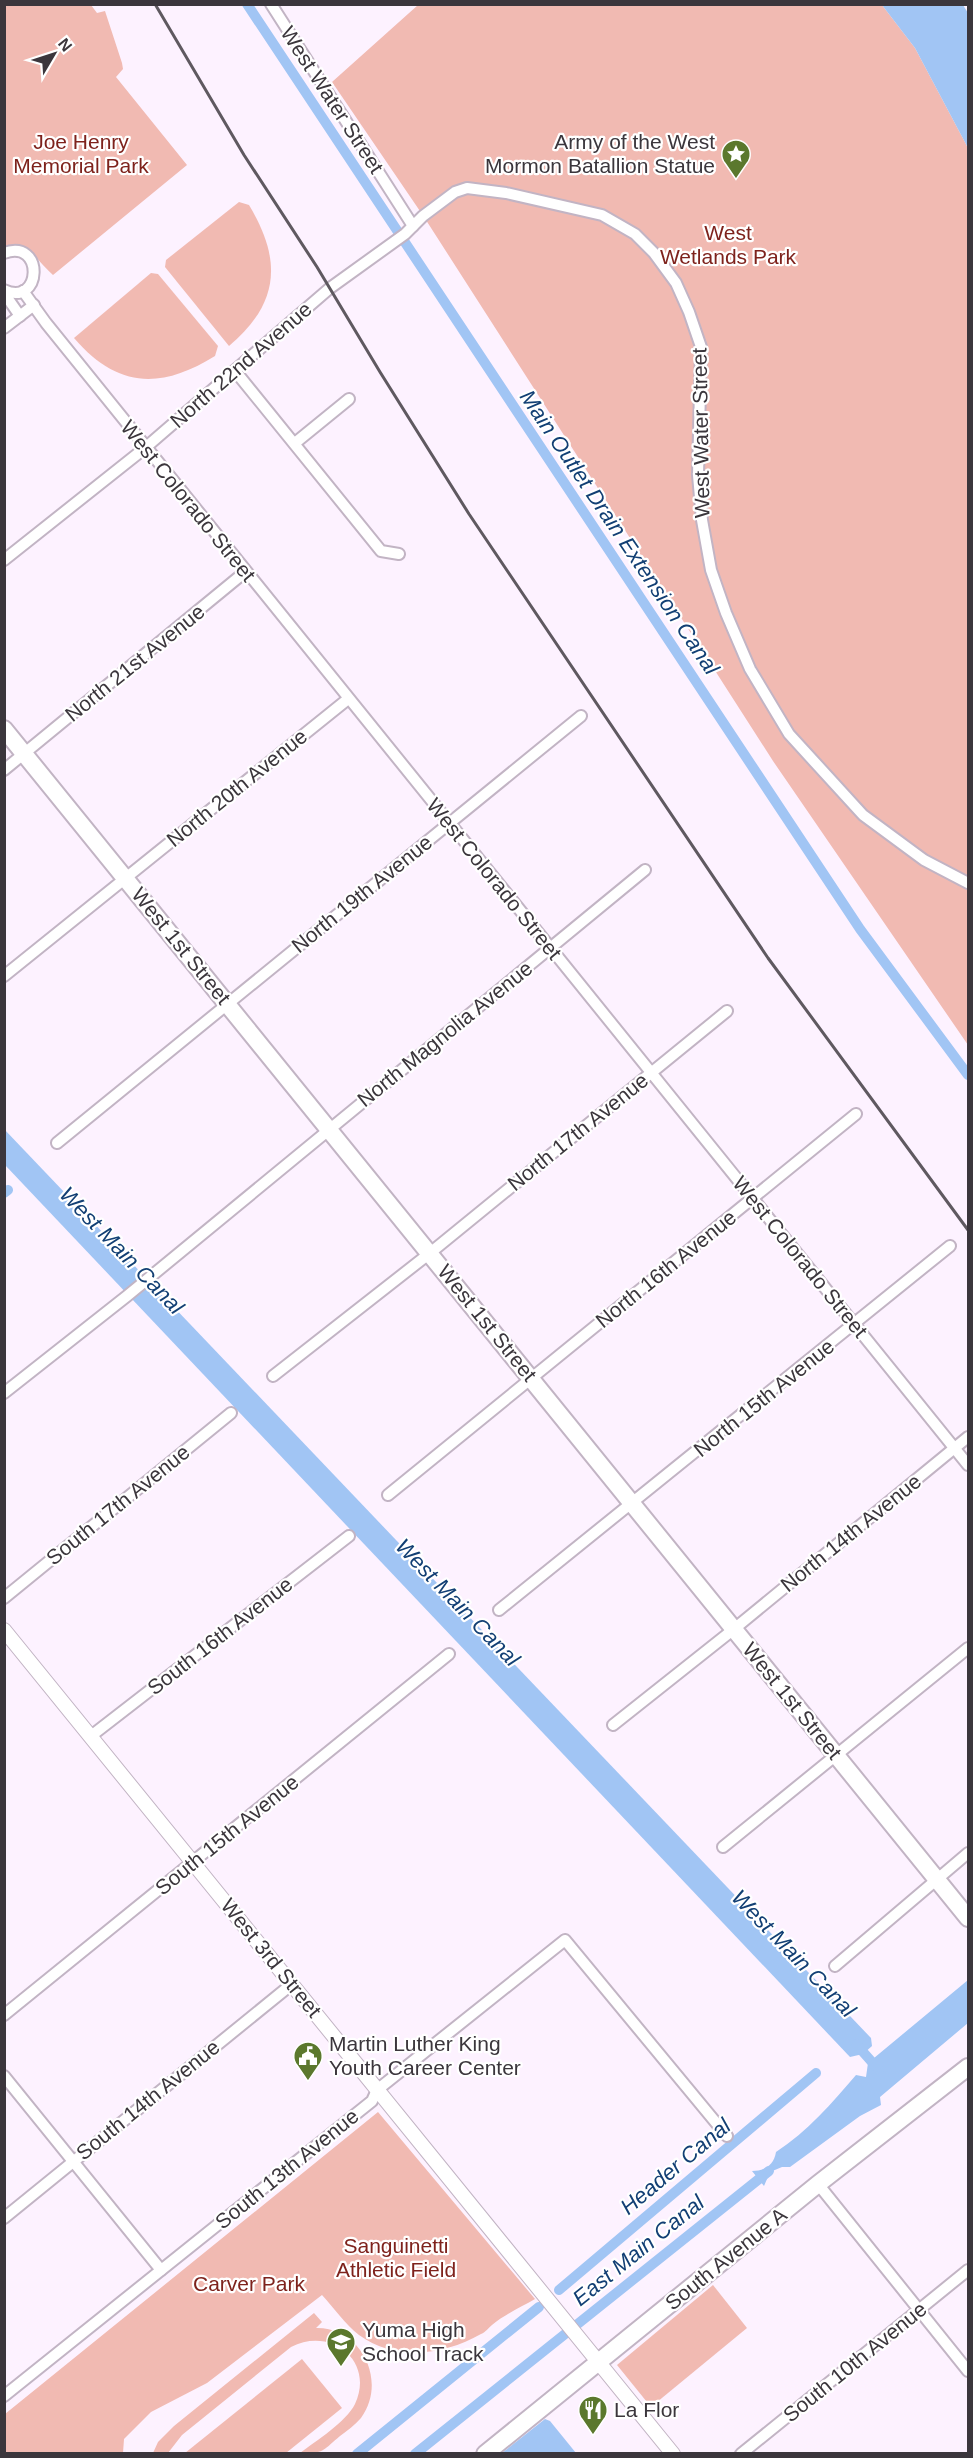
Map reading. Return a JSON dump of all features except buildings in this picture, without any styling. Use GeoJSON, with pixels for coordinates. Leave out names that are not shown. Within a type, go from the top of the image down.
{"type":"FeatureCollection","features":[{"type":"Feature","properties":{"kind":"main road","name":"West 1st Street"},"geometry":{"type":"LineString","coordinates":[[4,729],[969,1918]]}},
{"type":"Feature","properties":{"kind":"main road","name":"South Avenue A"},"geometry":{"type":"LineString","coordinates":[[485,2454],[818,2184],[969,2067]]}},
{"type":"Feature","properties":{"kind":"street","name":"West Water Street"},"geometry":{"type":"LineString","coordinates":[[271,4],[413,226]]}},
{"type":"Feature","properties":{"kind":"street","name":"West Water Street"},"geometry":{"type":"LineString","coordinates":[[423,216],[455,192],[467,189],[506,193],[603,215],[635,234],[654,253],[676,283],[702,347],[698,475],[702,520],[711,570],[726,613],[750,669],[789,734],[863,815],[924,860],[969,883]]}},
{"type":"Feature","properties":{"kind":"street","name":"North 22nd Avenue"},"geometry":{"type":"LineString","coordinates":[[4,560],[145,448],[236,372],[330,288],[423,216]]}},
{"type":"Feature","properties":{"kind":"street"},"geometry":{"type":"LineString","coordinates":[[4,254],[15,251],[22,253],[32,262],[34,276],[32,282],[23,291],[4,292]]}},
{"type":"Feature","properties":{"kind":"street","name":"West Colorado Street"},"geometry":{"type":"LineString","coordinates":[[23,291],[145,448],[969,1465]]}},
{"type":"Feature","properties":{"kind":"street"},"geometry":{"type":"LineString","coordinates":[[4,292],[20,316]]}},
{"type":"Feature","properties":{"kind":"street"},"geometry":{"type":"LineString","coordinates":[[4,328],[34,305]]}},
{"type":"Feature","properties":{"kind":"street"},"geometry":{"type":"LineString","coordinates":[[236,372],[381,551],[399,554]]}},
{"type":"Feature","properties":{"kind":"street"},"geometry":{"type":"LineString","coordinates":[[295,443],[349,399]]}},
{"type":"Feature","properties":{"kind":"street","name":"North 21st Avenue"},"geometry":{"type":"LineString","coordinates":[[4,770],[245,572]]}},
{"type":"Feature","properties":{"kind":"street","name":"North 20th Avenue"},"geometry":{"type":"LineString","coordinates":[[4,976],[348,699]]}},
{"type":"Feature","properties":{"kind":"street","name":"North 19th Avenue"},"geometry":{"type":"LineString","coordinates":[[57,1143],[226,1002],[581,716]]}},
{"type":"Feature","properties":{"kind":"street","name":"North Magnolia Avenue"},"geometry":{"type":"LineString","coordinates":[[4,1393],[127,1296],[645,870]]}},
{"type":"Feature","properties":{"kind":"street","name":"North 17th Avenue"},"geometry":{"type":"LineString","coordinates":[[430,1253],[727,1011]]}},
{"type":"Feature","properties":{"kind":"street","name":"North 16th Avenue"},"geometry":{"type":"LineString","coordinates":[[531,1378],[856,1114]]}},
{"type":"Feature","properties":{"kind":"street","name":"North 15th Avenue"},"geometry":{"type":"LineString","coordinates":[[632,1503],[950,1246]]}},
{"type":"Feature","properties":{"kind":"street"},"geometry":{"type":"LineString","coordinates":[[273,1376],[430,1253]]}},
{"type":"Feature","properties":{"kind":"street"},"geometry":{"type":"LineString","coordinates":[[388,1495],[531,1378]]}},
{"type":"Feature","properties":{"kind":"street","name":"South 17th Avenue"},"geometry":{"type":"LineString","coordinates":[[4,1598],[231,1413]]}},
{"type":"Feature","properties":{"kind":"street","name":"North 14th Avenue"},"geometry":{"type":"LineString","coordinates":[[734,1629],[969,1437]]}},
{"type":"Feature","properties":{"kind":"street"},"geometry":{"type":"LineString","coordinates":[[499,1610],[632,1503]]}},
{"type":"Feature","properties":{"kind":"street","name":"South 16th Avenue"},"geometry":{"type":"LineString","coordinates":[[91,1737],[349,1536]]}},
{"type":"Feature","properties":{"kind":"street"},"geometry":{"type":"LineString","coordinates":[[613,1725],[734,1629]]}},
{"type":"Feature","properties":{"kind":"street","name":"West 3rd Street"},"geometry":{"type":"LineString","coordinates":[[4,1630],[673,2454]]}},
{"type":"Feature","properties":{"kind":"street"},"geometry":{"type":"LineString","coordinates":[[723,1847],[969,1648]]}},
{"type":"Feature","properties":{"kind":"street","name":"South 15th Avenue"},"geometry":{"type":"LineString","coordinates":[[4,2015],[449,1654]]}},
{"type":"Feature","properties":{"kind":"street"},"geometry":{"type":"LineString","coordinates":[[835,1966],[969,1853]]}},
{"type":"Feature","properties":{"kind":"street","name":"South 13th Avenue"},"geometry":{"type":"LineString","coordinates":[[4,2396],[372,2101],[378,2090],[566,1940],[727,2136]]}},
{"type":"Feature","properties":{"kind":"street","name":"South 14th Avenue"},"geometry":{"type":"LineString","coordinates":[[4,2218],[292,1984]]}},
{"type":"Feature","properties":{"kind":"street"},"geometry":{"type":"LineString","coordinates":[[4,2076],[161,2270]]}},
{"type":"Feature","properties":{"kind":"street"},"geometry":{"type":"LineString","coordinates":[[818,2184],[969,2371]]}},
{"type":"Feature","properties":{"kind":"street","name":"South 10th Avenue"},"geometry":{"type":"LineString","coordinates":[[741,2454],[969,2270]]}},
{"type":"Feature","properties":{"kind":"green space","name":"Joe Henry Memorial Park"},"geometry":{"type":"Polygon","coordinates":[[[5,5],[91,5],[97,13],[105,11],[123,69],[116,77],[187,165],[53,275],[33,255],[23,251],[5,250],[5,5]]]}},
{"type":"Feature","properties":{"kind":"green space","name":"West Wetlands Park"},"geometry":{"type":"Polygon","coordinates":[[[418,5],[882,5],[915,48],[968,148],[968,1045],[773,761],[424,217],[332,82],[418,5]]]}},
{"type":"Feature","properties":{"kind":"green space"},"geometry":{"type":"Polygon","coordinates":[[[239,202],[249,205],[260,225],[271,262],[270,280],[266,297],[258,314],[246,330],[229,346],[165,267],[166,260],[239,202]]]}},
{"type":"Feature","properties":{"kind":"green space"},"geometry":{"type":"Polygon","coordinates":[[[151,273],[158,274],[218,346],[215,356],[176,375],[140,378],[123,375],[106,367],[90,355],[74,338],[151,273]]]}},
{"type":"Feature","properties":{"kind":"green space"},"geometry":{"type":"Polygon","coordinates":[[[378,2112],[535,2299],[467,2341],[436,2351],[404,2352],[373,2344],[359,2335],[322,2295],[207,2383],[151,2412],[124,2439],[123,2453],[5,2453],[5,2414],[378,2112]]]}},
{"type":"Feature","properties":{"kind":"green space"},"geometry":{"type":"Polygon","coordinates":[[[713,2285],[747,2328],[651,2407],[617,2365],[713,2285]]]}},
{"type":"Feature","properties":{"kind":"green space"},"geometry":{"type":"Polygon","coordinates":[[[314,2313],[322,2322],[316,2328],[332,2330],[346,2336],[366,2359],[372,2388],[369,2403],[361,2418],[354,2425],[322,2450],[314,2453],[300,2453],[345,2418],[355,2404],[360,2388],[359,2374],[354,2362],[346,2352],[334,2344],[321,2341],[306,2342],[291,2347],[182,2435],[168,2453],[153,2453],[158,2442],[174,2426],[314,2313]]]}},
{"type":"Feature","properties":{"kind":"green space"},"geometry":{"type":"Polygon","coordinates":[[[302,2359],[342,2408],[286,2453],[185,2453],[302,2359]]]}},
{"type":"Feature","properties":{"kind":"water"},"geometry":{"type":"Polygon","coordinates":[[[882,5],[963,5],[968,13],[968,148],[915,48],[882,5]]]}},
{"type":"Feature","properties":{"kind":"water"},"geometry":{"type":"Polygon","coordinates":[[[4,1129],[871,2038],[872,2046],[863,2054],[850,2057],[5,1165],[4,1129]]]}},
{"type":"Feature","properties":{"kind":"water"},"geometry":{"type":"Polygon","coordinates":[[[968,1980],[968,2023],[880,2097],[881,2105],[860,2116],[790,2167],[782,2167],[770,2172],[764,2186],[752,2171],[768,2166],[776,2152],[809,2126],[856,2075],[866,2077],[868,2063],[968,1980]]]}},
{"type":"Feature","properties":{"kind":"water"},"geometry":{"type":"Polygon","coordinates":[[[545,2419],[550,2421],[576,2453],[502,2453],[545,2419]]]}},
{"type":"Feature","properties":{"kind":"waterway","name":"Main Outlet Drain Extension Canal"},"geometry":{"type":"LineString","coordinates":[[247,4],[860,929],[968,1075]]}},
{"type":"Feature","properties":{"kind":"waterway"},"geometry":{"type":"LineString","coordinates":[[4,1193],[8,1190]]}},
{"type":"Feature","properties":{"kind":"waterway","name":"West Main Canal"},"geometry":{"type":"LineString","coordinates":[[856,2044],[879,2070]]}},
{"type":"Feature","properties":{"kind":"waterway","name":"Header Canal"},"geometry":{"type":"LineString","coordinates":[[559,2290],[816,2073]]}},
{"type":"Feature","properties":{"kind":"waterway","name":"East Main Canal"},"geometry":{"type":"LineString","coordinates":[[415,2454],[769,2171]]}},
{"type":"Feature","properties":{"kind":"waterway","name":"Header Canal"},"geometry":{"type":"LineString","coordinates":[[357,2454],[539,2307]]}},
{"type":"Feature","properties":{"kind":"railway"},"geometry":{"type":"LineString","coordinates":[[155,4],[244,155],[317,267],[469,514],[768,958],[968,1230]]}},
{"type":"Feature","properties":{"kind":"place","name":"Army of the West Mormon Batallion Statue"},"geometry":{"type":"Point","coordinates":[736,180]}},
{"type":"Feature","properties":{"kind":"place","name":"Martin Luther King Youth Career Center"},"geometry":{"type":"Point","coordinates":[308,2082]}},
{"type":"Feature","properties":{"kind":"place","name":"Yuma High School Track"},"geometry":{"type":"Point","coordinates":[341,2368]}},
{"type":"Feature","properties":{"kind":"place","name":"La Flor"},"geometry":{"type":"Point","coordinates":[593,2436]}},
{"type":"Feature","properties":{"kind":"park label","name":"Sanguinetti Athletic Field"},"geometry":{"type":"Point","coordinates":[396,2258]}},
{"type":"Feature","properties":{"kind":"park label","name":"Carver Park"},"geometry":{"type":"Point","coordinates":[249,2284]}}]}
